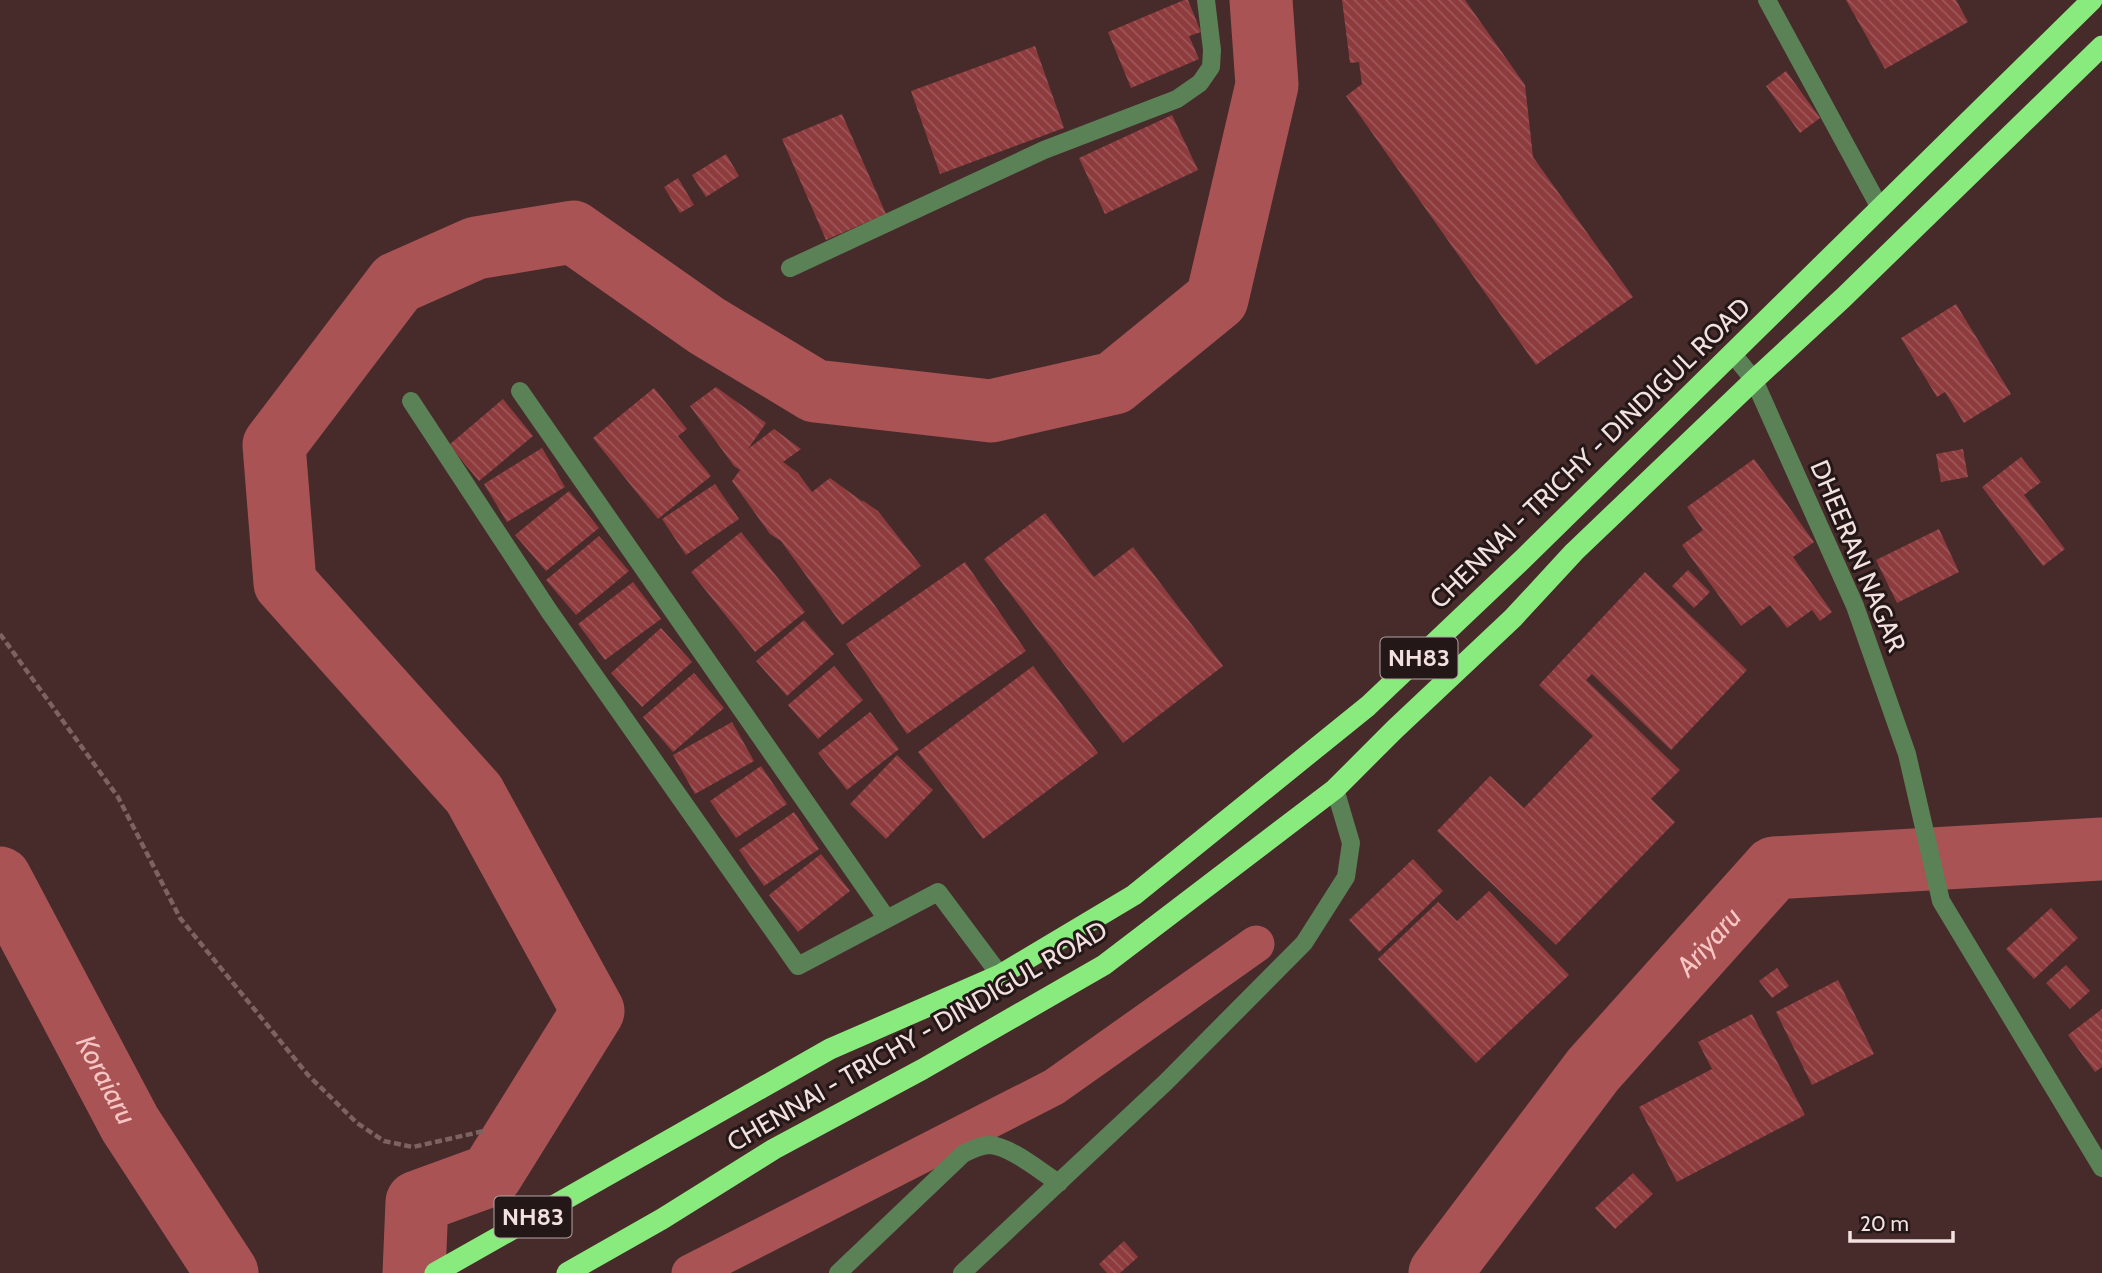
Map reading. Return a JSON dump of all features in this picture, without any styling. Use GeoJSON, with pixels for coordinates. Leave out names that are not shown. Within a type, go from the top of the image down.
{"type":"FeatureCollection","features":[{"type":"Feature","properties":{"kind":"highway","name":"CHENNAI - TRICHY - DINDIGUL ROAD"},"geometry":{"type":"LineString","coordinates":[[435,1273],[830,1049],[1000,975],[1134,895],[1368,706],[1526,556],[2092,0]]}},
{"type":"Feature","properties":{"kind":"highway","name":"CHENNAI - TRICHY - DINDIGUL ROAD"},"geometry":{"type":"LineString","coordinates":[[567,1273],[662,1219],[774,1149],[923,1069],[1104,965],[1335,789],[1513,618],[1574,552],[1843,298],[2102,46]]}},
{"type":"Feature","properties":{"kind":"street"},"geometry":{"type":"LineString","coordinates":[[789,268],[1044,150],[1177,99],[1200,83],[1211,67],[1212,50],[1206,0]]}},
{"type":"Feature","properties":{"kind":"street"},"geometry":{"type":"LineString","coordinates":[[1767,0],[1880,208]]}},
{"type":"Feature","properties":{"kind":"street","name":"DHEERAN NAGAR"},"geometry":{"type":"LineString","coordinates":[[1732,354],[1754,380],[1855,606],[1907,754],[1941,901],[2102,1168]]}},
{"type":"Feature","properties":{"kind":"street"},"geometry":{"type":"LineString","coordinates":[[520,390],[887,919]]}},
{"type":"Feature","properties":{"kind":"street"},"geometry":{"type":"LineString","coordinates":[[411,401],[549,611],[798,966],[938,892],[1000,975]]}},
{"type":"Feature","properties":{"kind":"street"},"geometry":{"type":"LineString","coordinates":[[962,1273],[1166,1082],[1304,943],[1346,877],[1351,843],[1335,789]]}},
{"type":"Feature","properties":{"kind":"street"},"geometry":{"type":"LineString","coordinates":[[838,1273],[963,1154],[976,1147],[989,1145],[1004,1149],[1059,1182]]}},
{"type":"Feature","properties":{"kind":"path"},"geometry":{"type":"LineString","coordinates":[[0,634],[118,797],[180,918],[308,1075],[357,1123],[384,1141],[413,1147],[484,1131]]}},
{"type":"Feature","properties":{"kind":"building"},"geometry":{"type":"Polygon","coordinates":[[[1188,0],[1201,32],[1189,36],[1199,59],[1131,88],[1108,32],[1188,0]]]}},
{"type":"Feature","properties":{"kind":"building"},"geometry":{"type":"Polygon","coordinates":[[[1342,0],[1465,0],[1525,85],[1533,157],[1633,297],[1536,365],[1346,96],[1362,84],[1359,62],[1350,63],[1342,0]]]}},
{"type":"Feature","properties":{"kind":"building"},"geometry":{"type":"Polygon","coordinates":[[[1846,0],[1956,0],[1968,22],[1885,69],[1846,0]]]}},
{"type":"Feature","properties":{"kind":"building"},"geometry":{"type":"Polygon","coordinates":[[[1035,46],[1064,128],[940,174],[911,91],[1035,46]]]}},
{"type":"Feature","properties":{"kind":"building"},"geometry":{"type":"Polygon","coordinates":[[[1786,71],[1820,118],[1800,133],[1766,86],[1786,71]]]}},
{"type":"Feature","properties":{"kind":"building"},"geometry":{"type":"Polygon","coordinates":[[[842,114],[886,214],[826,240],[782,139],[842,114]]]}},
{"type":"Feature","properties":{"kind":"building"},"geometry":{"type":"Polygon","coordinates":[[[1172,115],[1198,170],[1105,214],[1079,158],[1172,115]]]}},
{"type":"Feature","properties":{"kind":"building"},"geometry":{"type":"Polygon","coordinates":[[[726,154],[739,176],[706,197],[692,175],[726,154]]]}},
{"type":"Feature","properties":{"kind":"building"},"geometry":{"type":"Polygon","coordinates":[[[678,178],[694,205],[680,213],[664,187],[678,178]]]}},
{"type":"Feature","properties":{"kind":"building"},"geometry":{"type":"Polygon","coordinates":[[[1956,304],[2011,394],[1964,423],[1945,392],[1937,397],[1901,338],[1956,304]]]}},
{"type":"Feature","properties":{"kind":"building"},"geometry":{"type":"Polygon","coordinates":[[[716,387],[766,423],[748,449],[774,429],[801,449],[783,462],[798,473],[812,492],[830,478],[878,511],[921,566],[842,625],[781,541],[770,534],[732,481],[740,470],[734,466],[690,406],[716,387]]]}},
{"type":"Feature","properties":{"kind":"building"},"geometry":{"type":"Polygon","coordinates":[[[654,388],[687,429],[678,436],[711,476],[658,519],[593,438],[654,388]]]}},
{"type":"Feature","properties":{"kind":"building"},"geometry":{"type":"Polygon","coordinates":[[[503,399],[533,436],[479,481],[449,445],[503,399]]]}},
{"type":"Feature","properties":{"kind":"building"},"geometry":{"type":"Polygon","coordinates":[[[542,448],[565,487],[507,522],[484,484],[542,448]]]}},
{"type":"Feature","properties":{"kind":"building"},"geometry":{"type":"Polygon","coordinates":[[[1963,449],[1968,477],[1941,482],[1936,454],[1963,449]]]}},
{"type":"Feature","properties":{"kind":"building"},"geometry":{"type":"Polygon","coordinates":[[[2021,457],[2041,482],[2024,495],[2065,549],[2043,566],[1982,487],[2021,457]]]}},
{"type":"Feature","properties":{"kind":"building"},"geometry":{"type":"Polygon","coordinates":[[[1754,459],[1814,542],[1793,557],[1832,612],[1820,621],[1812,610],[1787,628],[1770,605],[1741,626],[1682,545],[1703,530],[1687,507],[1754,459]]]}},
{"type":"Feature","properties":{"kind":"building"},"geometry":{"type":"Polygon","coordinates":[[[715,484],[739,519],[686,555],[662,519],[715,484]]]}},
{"type":"Feature","properties":{"kind":"building"},"geometry":{"type":"Polygon","coordinates":[[[569,491],[599,528],[546,571],[515,535],[569,491]]]}},
{"type":"Feature","properties":{"kind":"building"},"geometry":{"type":"Polygon","coordinates":[[[1045,513],[1094,577],[1133,547],[1223,666],[1123,743],[984,559],[1045,513]]]}},
{"type":"Feature","properties":{"kind":"building"},"geometry":{"type":"Polygon","coordinates":[[[1939,529],[1959,572],[1897,603],[1876,560],[1939,529]]]}},
{"type":"Feature","properties":{"kind":"building"},"geometry":{"type":"Polygon","coordinates":[[[741,532],[805,612],[755,652],[691,572],[741,532]]]}},
{"type":"Feature","properties":{"kind":"building"},"geometry":{"type":"Polygon","coordinates":[[[599,536],[629,571],[576,615],[546,580],[599,536]]]}},
{"type":"Feature","properties":{"kind":"building"},"geometry":{"type":"Polygon","coordinates":[[[965,562],[1026,651],[907,734],[846,644],[965,562]]]}},
{"type":"Feature","properties":{"kind":"building"},"geometry":{"type":"Polygon","coordinates":[[[1688,570],[1710,592],[1694,608],[1672,586],[1688,570]]]}},
{"type":"Feature","properties":{"kind":"building"},"geometry":{"type":"Polygon","coordinates":[[[1645,572],[1747,670],[1671,750],[1592,674],[1586,680],[1680,770],[1651,799],[1675,822],[1556,945],[1437,831],[1490,776],[1524,808],[1593,736],[1539,685],[1645,572]]]}},
{"type":"Feature","properties":{"kind":"building"},"geometry":{"type":"Polygon","coordinates":[[[633,582],[661,619],[605,660],[578,624],[633,582]]]}},
{"type":"Feature","properties":{"kind":"building"},"geometry":{"type":"Polygon","coordinates":[[[804,620],[834,654],[787,696],[756,661],[804,620]]]}},
{"type":"Feature","properties":{"kind":"building"},"geometry":{"type":"Polygon","coordinates":[[[661,628],[692,662],[642,707],[611,673],[661,628]]]}},
{"type":"Feature","properties":{"kind":"building"},"geometry":{"type":"Polygon","coordinates":[[[834,666],[863,700],[818,739],[788,705],[834,666]]]}},
{"type":"Feature","properties":{"kind":"building"},"geometry":{"type":"Polygon","coordinates":[[[1033,666],[1098,753],[983,839],[918,752],[1033,666]]]}},
{"type":"Feature","properties":{"kind":"building"},"geometry":{"type":"Polygon","coordinates":[[[694,673],[724,708],[673,752],[643,717],[694,673]]]}},
{"type":"Feature","properties":{"kind":"building"},"geometry":{"type":"Polygon","coordinates":[[[870,712],[899,749],[847,790],[818,753],[870,712]]]}},
{"type":"Feature","properties":{"kind":"building"},"geometry":{"type":"Polygon","coordinates":[[[732,722],[754,761],[695,794],[673,755],[732,722]]]}},
{"type":"Feature","properties":{"kind":"building"},"geometry":{"type":"Polygon","coordinates":[[[897,755],[933,790],[886,839],[850,804],[897,755]]]}},
{"type":"Feature","properties":{"kind":"building"},"geometry":{"type":"Polygon","coordinates":[[[761,766],[787,804],[736,838],[710,801],[761,766]]]}},
{"type":"Feature","properties":{"kind":"building"},"geometry":{"type":"Polygon","coordinates":[[[794,812],[819,849],[764,886],[739,850],[794,812]]]}},
{"type":"Feature","properties":{"kind":"building"},"geometry":{"type":"Polygon","coordinates":[[[821,854],[850,891],[798,932],[769,895],[821,854]]]}},
{"type":"Feature","properties":{"kind":"building"},"geometry":{"type":"Polygon","coordinates":[[[1413,859],[1443,891],[1379,952],[1349,920],[1413,859]]]}},
{"type":"Feature","properties":{"kind":"building"},"geometry":{"type":"Polygon","coordinates":[[[1489,891],[1569,975],[1476,1063],[1378,959],[1438,902],[1457,921],[1489,891]]]}},
{"type":"Feature","properties":{"kind":"building"},"geometry":{"type":"Polygon","coordinates":[[[2051,908],[2078,938],[2034,979],[2006,949],[2051,908]]]}},
{"type":"Feature","properties":{"kind":"building"},"geometry":{"type":"Polygon","coordinates":[[[2066,965],[2090,991],[2070,1009],[2046,983],[2066,965]]]}},
{"type":"Feature","properties":{"kind":"building"},"geometry":{"type":"Polygon","coordinates":[[[1777,968],[1789,986],[1772,998],[1759,981],[1777,968]]]}},
{"type":"Feature","properties":{"kind":"building"},"geometry":{"type":"Polygon","coordinates":[[[1838,980],[1874,1054],[1812,1085],[1776,1012],[1838,980]]]}},
{"type":"Feature","properties":{"kind":"building"},"geometry":{"type":"Polygon","coordinates":[[[2102,1009],[2102,1067],[2095,1072],[2068,1035],[2102,1009]]]}},
{"type":"Feature","properties":{"kind":"building"},"geometry":{"type":"Polygon","coordinates":[[[1752,1014],[1805,1115],[1677,1182],[1639,1107],[1712,1069],[1698,1042],[1752,1014]]]}},
{"type":"Feature","properties":{"kind":"building"},"geometry":{"type":"Polygon","coordinates":[[[1633,1173],[1653,1194],[1615,1229],[1595,1208],[1633,1173]]]}},
{"type":"Feature","properties":{"kind":"building"},"geometry":{"type":"Polygon","coordinates":[[[1124,1241],[1138,1257],[1120,1273],[1107,1273],[1099,1264],[1124,1241]]]}},
{"type":"Feature","properties":{"kind":"waterway"},"geometry":{"type":"LineString","coordinates":[[414,1273],[417,1202],[491,1175],[593,1011],[474,794],[285,583],[274,445],[397,283],[476,248],[573,232],[707,326],[815,391],[991,411],[1114,383],[1217,299],[1267,85],[1261,0]]}},
{"type":"Feature","properties":{"kind":"waterway","name":"Ariyaru"},"geometry":{"type":"LineString","coordinates":[[1440,1273],[1593,1070],[1774,868],[2102,849]]}},
{"type":"Feature","properties":{"kind":"waterway","name":"Koraiaru"},"geometry":{"type":"LineString","coordinates":[[0,878],[130,1124],[227,1273]]}},
{"type":"Feature","properties":{"kind":"waterway"},"geometry":{"type":"LineString","coordinates":[[690,1273],[1054,1087],[1256,944]]}}]}
